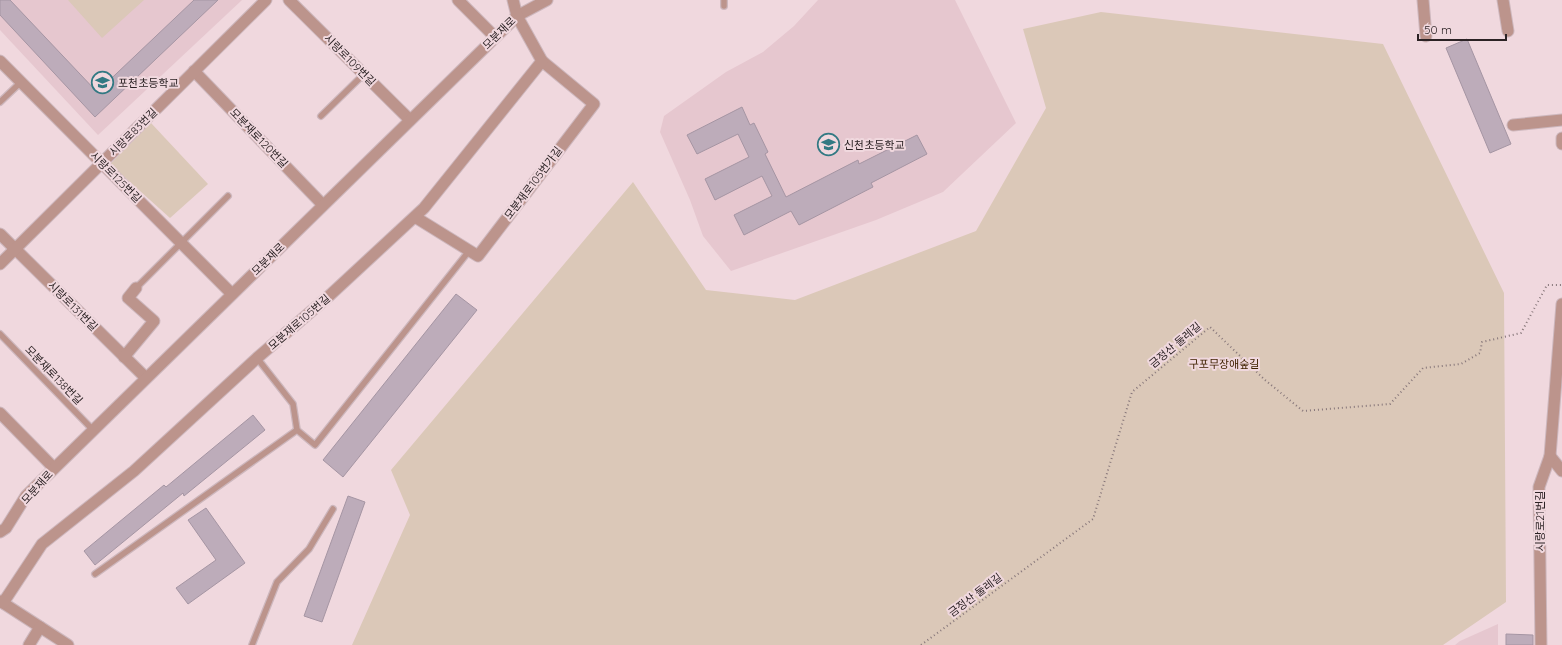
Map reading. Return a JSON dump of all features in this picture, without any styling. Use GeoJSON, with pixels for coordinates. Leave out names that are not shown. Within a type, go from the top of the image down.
{"type":"FeatureCollection","features":[{"type":"Feature","properties":{"kind":"street","name":"시랑로83번길"},"geometry":{"type":"LineString","coordinates":[[0,264],[266,0]]}},
{"type":"Feature","properties":{"kind":"street","name":"시랑로109번길"},"geometry":{"type":"LineString","coordinates":[[289,0],[410,120]]}},
{"type":"Feature","properties":{"kind":"street"},"geometry":{"type":"LineString","coordinates":[[458,0],[495,37]]}},
{"type":"Feature","properties":{"kind":"street"},"geometry":{"type":"LineString","coordinates":[[514,0],[517,16],[542,61]]}},
{"type":"Feature","properties":{"kind":"street","name":"모분재로"},"geometry":{"type":"LineString","coordinates":[[0,532],[6,528],[26,496],[54,468],[495,37],[517,16],[547,0]]}},
{"type":"Feature","properties":{"kind":"street"},"geometry":{"type":"LineString","coordinates":[[1423,0],[1426,36]]}},
{"type":"Feature","properties":{"kind":"street"},"geometry":{"type":"LineString","coordinates":[[1504,0],[1508,31]]}},
{"type":"Feature","properties":{"kind":"street","name":"시랑로125번길"},"geometry":{"type":"LineString","coordinates":[[0,61],[232,294]]}},
{"type":"Feature","properties":{"kind":"street","name":"모분재로105번길"},"geometry":{"type":"LineString","coordinates":[[1,602],[42,544],[134,471],[257,358],[329,296],[424,208],[542,61]]}},
{"type":"Feature","properties":{"kind":"street","name":"모분재로105번가길"},"geometry":{"type":"LineString","coordinates":[[469,251],[478,256],[594,104],[542,61]]}},
{"type":"Feature","properties":{"kind":"street","name":"모분재로120번길"},"geometry":{"type":"LineString","coordinates":[[194,71],[323,205]]}},
{"type":"Feature","properties":{"kind":"street"},"geometry":{"type":"LineString","coordinates":[[1513,125],[1562,120]]}},
{"type":"Feature","properties":{"kind":"street"},"geometry":{"type":"LineString","coordinates":[[1562,138],[1562,144]]}},
{"type":"Feature","properties":{"kind":"street"},"geometry":{"type":"LineString","coordinates":[[415,217],[469,251]]}},
{"type":"Feature","properties":{"kind":"street","name":"시랑로131번길"},"geometry":{"type":"LineString","coordinates":[[0,234],[146,378]]}},
{"type":"Feature","properties":{"kind":"street"},"geometry":{"type":"LineString","coordinates":[[124,357],[154,321],[128,298],[136,288]]}},
{"type":"Feature","properties":{"kind":"street","name":"시랑로21번길"},"geometry":{"type":"LineString","coordinates":[[1541,645],[1539,487],[1550,456],[1562,304]]}},
{"type":"Feature","properties":{"kind":"street"},"geometry":{"type":"LineString","coordinates":[[0,413],[54,468]]}},
{"type":"Feature","properties":{"kind":"street"},"geometry":{"type":"LineString","coordinates":[[1550,456],[1562,471]]}},
{"type":"Feature","properties":{"kind":"street"},"geometry":{"type":"LineString","coordinates":[[1,602],[68,645]]}},
{"type":"Feature","properties":{"kind":"street"},"geometry":{"type":"LineString","coordinates":[[29,645],[40,627]]}},
{"type":"Feature","properties":{"kind":"lane"},"geometry":{"type":"LineString","coordinates":[[321,116],[364,74]]}},
{"type":"Feature","properties":{"kind":"lane"},"geometry":{"type":"LineString","coordinates":[[0,102],[21,82]]}},
{"type":"Feature","properties":{"kind":"lane"},"geometry":{"type":"LineString","coordinates":[[136,288],[228,196]]}},
{"type":"Feature","properties":{"kind":"lane"},"geometry":{"type":"LineString","coordinates":[[257,358],[293,404],[297,430],[315,445],[469,251]]}},
{"type":"Feature","properties":{"kind":"lane","name":"모분재로138번길"},"geometry":{"type":"LineString","coordinates":[[0,334],[93,430]]}},
{"type":"Feature","properties":{"kind":"lane"},"geometry":{"type":"LineString","coordinates":[[95,574],[297,430]]}},
{"type":"Feature","properties":{"kind":"lane"},"geometry":{"type":"LineString","coordinates":[[252,645],[277,582],[309,549],[333,508]]}},
{"type":"Feature","properties":{"kind":"path","name":"금정산 둘레길"},"geometry":{"type":"LineString","coordinates":[[922,645],[1093,519],[1132,392],[1210,327],[1265,380],[1303,411],[1390,404],[1423,368],[1461,364],[1480,353],[1482,342],[1521,333],[1547,285],[1562,285]]}},
{"type":"Feature","properties":{"kind":"shaded area","name":"포천초등학교"},"geometry":{"type":"Polygon","coordinates":[[[0,0],[242,0],[98,135],[0,30],[0,0]]]}},
{"type":"Feature","properties":{"kind":"shaded area","name":"신천초등학교"},"geometry":{"type":"Polygon","coordinates":[[[818,0],[955,0],[1016,123],[943,192],[876,220],[731,271],[703,236],[690,200],[660,132],[664,116],[726,72],[763,52],[794,26],[818,0]]]}},
{"type":"Feature","properties":{"kind":"shaded area"},"geometry":{"type":"Polygon","coordinates":[[[1498,624],[1498,645],[1455,645],[1460,641],[1498,624]]]}},
{"type":"Feature","properties":{"kind":"green space"},"geometry":{"type":"Polygon","coordinates":[[[68,0],[144,0],[102,38],[68,0]]]}},
{"type":"Feature","properties":{"kind":"green space","name":"구포무장애숲길"},"geometry":{"type":"Polygon","coordinates":[[[1101,12],[1383,44],[1504,293],[1506,602],[1443,645],[352,645],[410,515],[391,470],[633,182],[706,290],[795,300],[976,231],[1046,108],[1023,29],[1101,12]]]}},
{"type":"Feature","properties":{"kind":"green space"},"geometry":{"type":"Polygon","coordinates":[[[151,123],[208,184],[170,218],[110,164],[151,123]]]}},
{"type":"Feature","properties":{"kind":"building"},"geometry":{"type":"Polygon","coordinates":[[[0,0],[10,0],[97,92],[194,0],[218,0],[95,117],[0,15],[0,0]]]}},
{"type":"Feature","properties":{"kind":"building"},"geometry":{"type":"Polygon","coordinates":[[[1467,39],[1511,144],[1490,153],[1446,48],[1467,39]]]}},
{"type":"Feature","properties":{"kind":"building"},"geometry":{"type":"Polygon","coordinates":[[[742,107],[750,125],[754,123],[768,152],[765,154],[786,197],[858,160],[859,164],[917,135],[927,154],[871,183],[873,187],[799,225],[791,211],[744,235],[734,215],[772,196],[762,176],[715,200],[705,179],[749,157],[738,134],[697,154],[687,135],[742,107]]]}},
{"type":"Feature","properties":{"kind":"building"},"geometry":{"type":"Polygon","coordinates":[[[456,294],[477,310],[343,477],[323,460],[456,294]]]}},
{"type":"Feature","properties":{"kind":"building"},"geometry":{"type":"Polygon","coordinates":[[[253,415],[265,430],[184,496],[183,493],[95,565],[84,551],[164,485],[166,487],[253,415]]]}},
{"type":"Feature","properties":{"kind":"building"},"geometry":{"type":"Polygon","coordinates":[[[348,496],[365,502],[322,622],[304,616],[348,496]]]}},
{"type":"Feature","properties":{"kind":"building"},"geometry":{"type":"Polygon","coordinates":[[[206,508],[245,563],[188,604],[176,588],[216,560],[188,520],[206,508]]]}},
{"type":"Feature","properties":{"kind":"building"},"geometry":{"type":"Polygon","coordinates":[[[1506,634],[1533,635],[1533,645],[1506,645],[1506,634]]]}},
{"type":"Feature","properties":{"kind":"place","name":"포천초등학교"},"geometry":{"type":"Point","coordinates":[102,83]}},
{"type":"Feature","properties":{"kind":"place","name":"신천초등학교"},"geometry":{"type":"Point","coordinates":[829,145]}}]}
